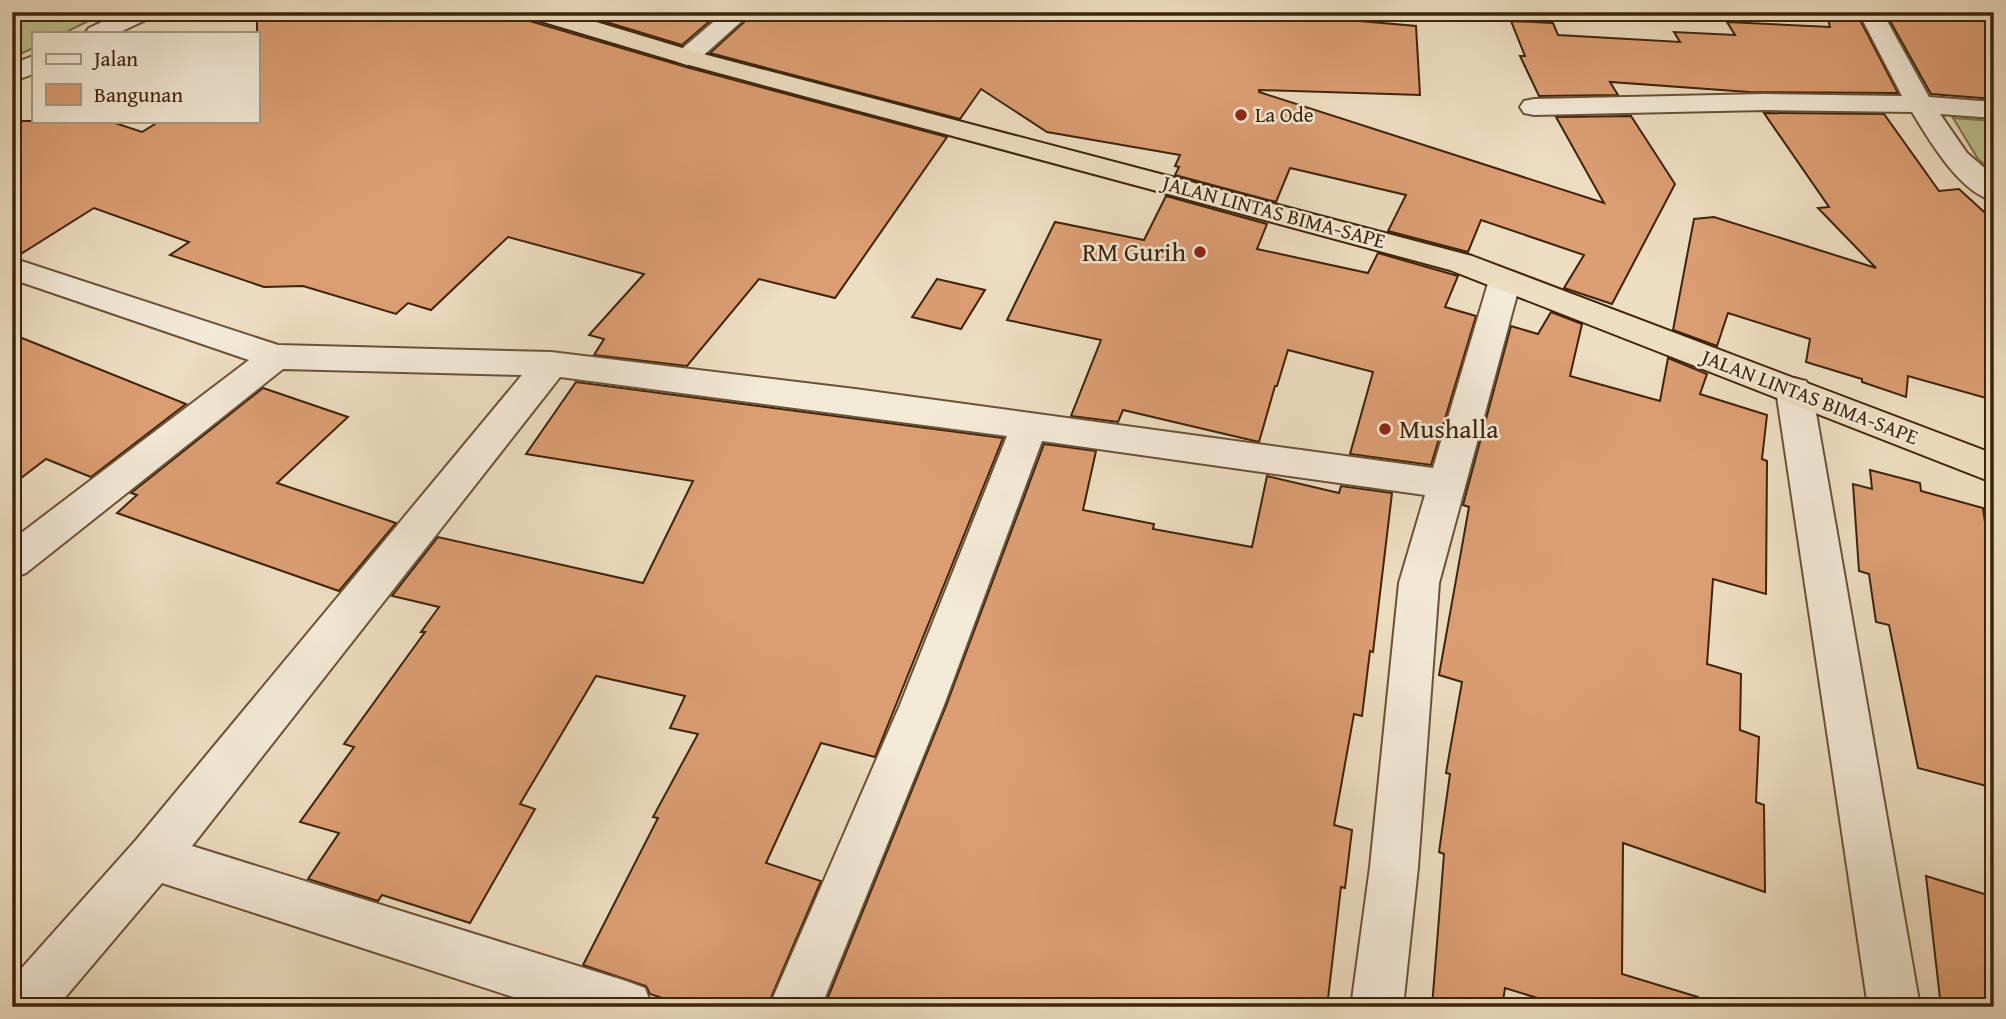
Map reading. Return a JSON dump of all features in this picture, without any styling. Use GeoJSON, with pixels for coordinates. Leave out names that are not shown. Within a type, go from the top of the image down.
{"type":"FeatureCollection","features":[{"type":"Feature","properties":{"kind":"highway","name":"JALAN LINTAS BIMA-SAPE"},"geometry":{"type":"LineString","coordinates":[[536,12],[687,57],[1448,259],[1994,469]]}},
{"type":"Feature","properties":{"kind":"street"},"geometry":{"type":"LineString","coordinates":[[100,32],[143,12]]}},
{"type":"Feature","properties":{"kind":"street"},"geometry":{"type":"LineString","coordinates":[[687,57],[740,12]]}},
{"type":"Feature","properties":{"kind":"street"},"geometry":{"type":"LineString","coordinates":[[1874,19],[1920,104],[1957,159],[1994,192]]}},
{"type":"Feature","properties":{"kind":"street"},"geometry":{"type":"LineString","coordinates":[[12,74],[32,64]]}},
{"type":"Feature","properties":{"kind":"street"},"geometry":{"type":"LineString","coordinates":[[1534,107],[1764,102],[1920,104],[1994,110]]}},
{"type":"Feature","properties":{"kind":"street"},"geometry":{"type":"LineString","coordinates":[[12,268],[276,357],[551,364],[855,402],[1448,484]]}},
{"type":"Feature","properties":{"kind":"street"},"geometry":{"type":"LineString","coordinates":[[1377,1007],[1394,867],[1419,583],[1505,280]]}},
{"type":"Feature","properties":{"kind":"street"},"geometry":{"type":"LineString","coordinates":[[12,562],[276,357]]}},
{"type":"Feature","properties":{"kind":"street"},"geometry":{"type":"LineString","coordinates":[[22,1007],[153,857],[551,364]]}},
{"type":"Feature","properties":{"kind":"street"},"geometry":{"type":"LineString","coordinates":[[1794,390],[1894,1007]]}},
{"type":"Feature","properties":{"kind":"street"},"geometry":{"type":"LineString","coordinates":[[795,1007],[922,705],[1030,427]]}},
{"type":"Feature","properties":{"kind":"street"},"geometry":{"type":"LineString","coordinates":[[153,857],[626,1007]]}},
{"type":"Feature","properties":{"kind":"green space"},"geometry":{"type":"Polygon","coordinates":[[[12,12],[107,12],[66,32],[32,32],[32,48],[12,58],[12,12]]]}},
{"type":"Feature","properties":{"kind":"green space"},"geometry":{"type":"Polygon","coordinates":[[[1953,118],[1994,121],[1994,172],[1978,159],[1953,118]]]}},
{"type":"Feature","properties":{"kind":"building"},"geometry":{"type":"Polygon","coordinates":[[[257,12],[522,12],[526,20],[686,67],[947,137],[835,298],[759,279],[687,366],[594,355],[604,339],[589,335],[644,274],[508,237],[431,310],[408,303],[396,314],[303,286],[264,287],[170,255],[189,242],[94,208],[16,257],[12,256],[12,121],[112,122],[142,132],[158,122],[259,122],[257,12]]]}},
{"type":"Feature","properties":{"kind":"building"},"geometry":{"type":"Polygon","coordinates":[[[573,12],[709,12],[718,14],[682,45],[573,12]]]}},
{"type":"Feature","properties":{"kind":"building"},"geometry":{"type":"Polygon","coordinates":[[[755,12],[1327,12],[1326,18],[1416,26],[1420,95],[1259,92],[1604,203],[1556,117],[1631,116],[1675,184],[1612,304],[1564,288],[1584,255],[1481,220],[1468,252],[1388,231],[1406,195],[1290,168],[1276,202],[1175,175],[1179,167],[1175,166],[1180,155],[1047,132],[981,89],[960,119],[710,53],[755,12]]]}},
{"type":"Feature","properties":{"kind":"building"},"geometry":{"type":"Polygon","coordinates":[[[1826,12],[1863,12],[1860,20],[1898,93],[1749,92],[1610,82],[1618,95],[1539,96],[1520,56],[1525,56],[1511,21],[1553,23],[1558,35],[1680,42],[1674,32],[1735,35],[1727,22],[1830,27],[1826,12]]]}},
{"type":"Feature","properties":{"kind":"building"},"geometry":{"type":"Polygon","coordinates":[[[1885,12],[1994,12],[1994,99],[1931,94],[1885,12]]]}},
{"type":"Feature","properties":{"kind":"building"},"geometry":{"type":"Polygon","coordinates":[[[1764,113],[1884,114],[1939,191],[1959,189],[1994,221],[1994,296],[1987,290],[1993,400],[1908,376],[1906,397],[1862,382],[1862,379],[1806,362],[1810,339],[1728,313],[1717,346],[1673,330],[1694,219],[1714,217],[1876,268],[1818,208],[1829,207],[1764,113]]]}},
{"type":"Feature","properties":{"kind":"building"},"geometry":{"type":"Polygon","coordinates":[[[1166,196],[1267,224],[1257,249],[1368,273],[1378,253],[1458,276],[1445,307],[1476,316],[1431,465],[1350,454],[1373,372],[1288,350],[1259,442],[1123,410],[1118,422],[1071,416],[1101,340],[1007,320],[1055,222],[1144,240],[1166,196]]]}},
{"type":"Feature","properties":{"kind":"building"},"geometry":{"type":"Polygon","coordinates":[[[937,279],[985,290],[961,329],[912,317],[937,279]]]}},
{"type":"Feature","properties":{"kind":"building"},"geometry":{"type":"Polygon","coordinates":[[[1551,312],[1582,324],[1570,376],[1660,401],[1668,358],[1707,374],[1700,394],[1767,415],[1762,459],[1767,461],[1766,594],[1713,579],[1707,664],[1741,674],[1740,730],[1759,737],[1756,802],[1764,805],[1765,892],[1623,843],[1622,974],[1698,997],[1697,1007],[1566,1007],[1505,988],[1502,1007],[1432,1007],[1444,854],[1439,852],[1450,774],[1446,773],[1462,682],[1439,675],[1469,507],[1463,505],[1511,326],[1538,334],[1551,312]]]}},
{"type":"Feature","properties":{"kind":"building"},"geometry":{"type":"Polygon","coordinates":[[[12,334],[186,404],[91,477],[46,459],[12,485],[12,334]]]}},
{"type":"Feature","properties":{"kind":"building"},"geometry":{"type":"Polygon","coordinates":[[[576,382],[1003,438],[875,757],[821,743],[766,863],[821,881],[767,1007],[689,1007],[650,994],[646,986],[583,965],[658,818],[653,817],[698,734],[670,728],[685,696],[596,676],[520,804],[535,809],[470,923],[382,895],[378,901],[308,879],[339,833],[300,822],[354,747],[344,744],[425,632],[421,632],[439,607],[392,596],[438,537],[643,583],[693,481],[526,454],[576,382]]]}},
{"type":"Feature","properties":{"kind":"building"},"geometry":{"type":"Polygon","coordinates":[[[263,388],[348,417],[277,483],[396,523],[339,591],[117,513],[137,495],[131,493],[263,388]]]}},
{"type":"Feature","properties":{"kind":"building"},"geometry":{"type":"Polygon","coordinates":[[[1044,444],[1096,451],[1083,510],[1154,524],[1153,529],[1252,547],[1267,476],[1339,493],[1341,486],[1392,493],[1373,652],[1370,651],[1362,716],[1354,714],[1334,825],[1352,830],[1345,888],[1341,887],[1327,1007],[824,1007],[946,706],[1044,444]]]}},
{"type":"Feature","properties":{"kind":"building"},"geometry":{"type":"Polygon","coordinates":[[[1870,470],[1920,483],[1921,491],[1983,508],[1985,522],[1994,524],[1994,788],[1918,768],[1889,625],[1876,622],[1869,574],[1859,571],[1853,484],[1872,489],[1870,470]]]}},
{"type":"Feature","properties":{"kind":"building"},"geometry":{"type":"Polygon","coordinates":[[[1926,876],[1994,897],[1994,1007],[1941,1007],[1926,876]]]}},
{"type":"Feature","properties":{"kind":"place","name":"La Ode"},"geometry":{"type":"Point","coordinates":[1241,115]}},
{"type":"Feature","properties":{"kind":"place","name":"RM Gurih"},"geometry":{"type":"Point","coordinates":[1200,252]}},
{"type":"Feature","properties":{"kind":"place","name":"Mushalla"},"geometry":{"type":"Point","coordinates":[1385,429]}}]}
